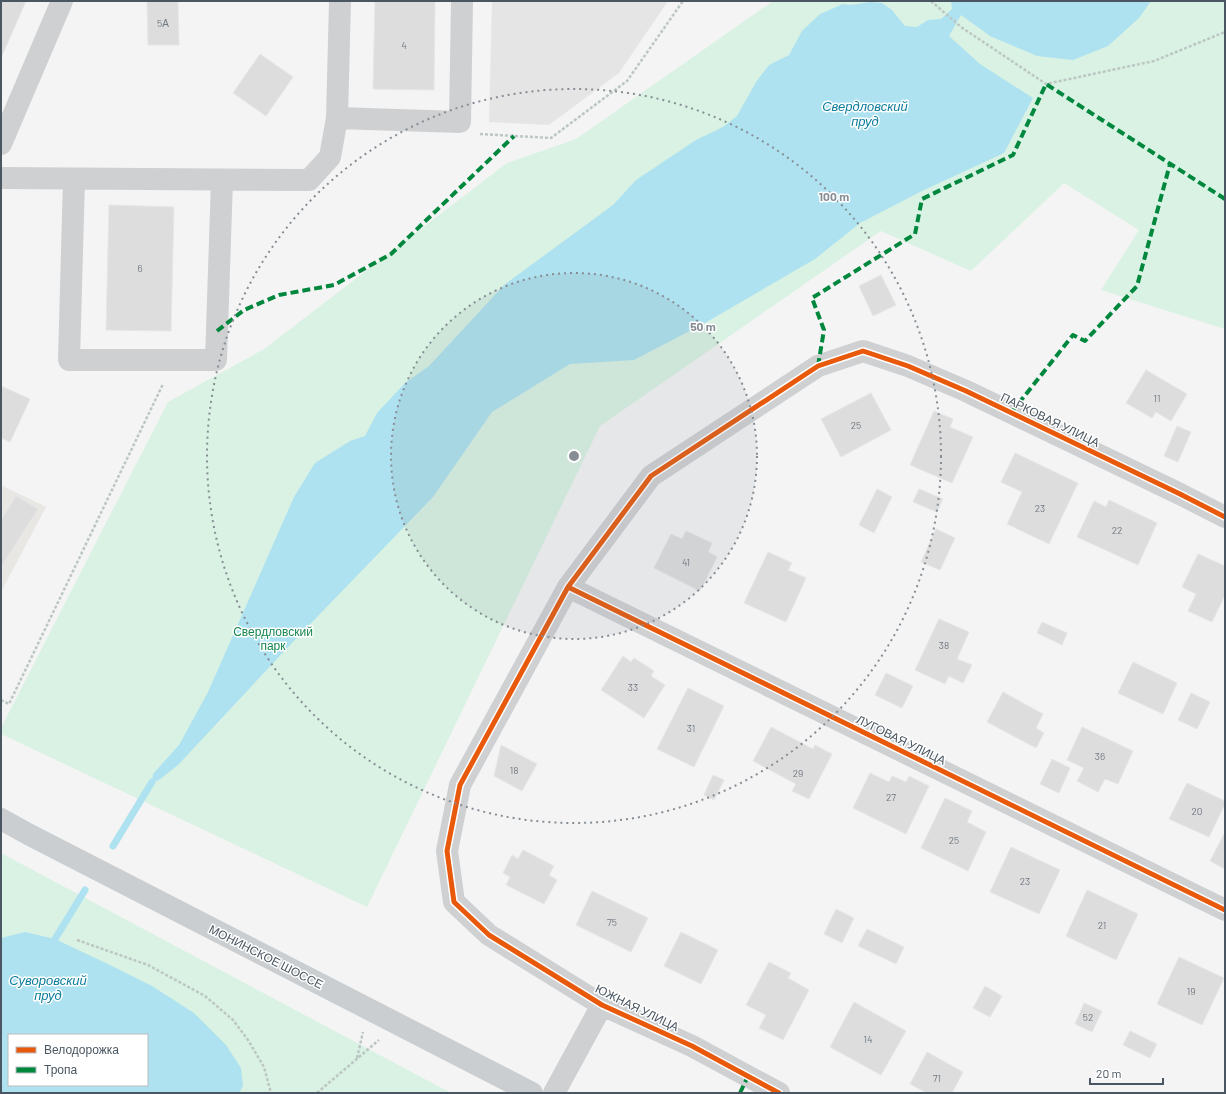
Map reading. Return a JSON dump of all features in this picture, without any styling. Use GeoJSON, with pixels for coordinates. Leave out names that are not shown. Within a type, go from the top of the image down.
{"type":"FeatureCollection","features":[{"type":"Feature","properties":{"kind":"main road","name":"МОНИНСКОЕ ШОССЕ"},"geometry":{"type":"LineString","coordinates":[[1,819],[532,1093]]}},
{"type":"Feature","properties":{"kind":"street"},"geometry":{"type":"LineString","coordinates":[[1,144],[62,1]]}},
{"type":"Feature","properties":{"kind":"street"},"geometry":{"type":"LineString","coordinates":[[1,178],[309,180],[330,156],[337,118],[340,1]]}},
{"type":"Feature","properties":{"kind":"street"},"geometry":{"type":"LineString","coordinates":[[337,118],[460,122],[462,1]]}},
{"type":"Feature","properties":{"kind":"street"},"geometry":{"type":"LineString","coordinates":[[74,179],[69,360],[216,360],[222,180]]}},
{"type":"Feature","properties":{"kind":"street","name":"ПАРКОВАЯ УЛИЦА"},"geometry":{"type":"LineString","coordinates":[[863,351],[908,366],[966,391],[1225,517]]}},
{"type":"Feature","properties":{"kind":"street","name":"ЮЖНАЯ УЛИЦА"},"geometry":{"type":"LineString","coordinates":[[779,1093],[692,1046],[602,1004],[489,936],[454,902],[447,850],[460,785],[568,588],[651,476],[818,366],[863,351]]}},
{"type":"Feature","properties":{"kind":"street","name":"ЛУГОВАЯ УЛИЦА"},"geometry":{"type":"LineString","coordinates":[[568,588],[1225,910]]}},
{"type":"Feature","properties":{"kind":"street"},"geometry":{"type":"LineString","coordinates":[[554,1093],[602,1004]]}},
{"type":"Feature","properties":{"kind":"path"},"geometry":{"type":"LineString","coordinates":[[460,122],[475,134],[551,138],[627,81],[683,1]]}},
{"type":"Feature","properties":{"kind":"path"},"geometry":{"type":"LineString","coordinates":[[931,1],[961,27],[1046,84],[1154,61],[1225,32]]}},
{"type":"Feature","properties":{"kind":"path"},"geometry":{"type":"LineString","coordinates":[[1,700],[9,704],[175,360]]}},
{"type":"Feature","properties":{"kind":"path"},"geometry":{"type":"LineString","coordinates":[[77,940],[148,965],[205,996],[233,1020],[248,1040],[264,1067],[271,1093]]}},
{"type":"Feature","properties":{"kind":"path"},"geometry":{"type":"LineString","coordinates":[[356,1059],[364,1028]]}},
{"type":"Feature","properties":{"kind":"path"},"geometry":{"type":"LineString","coordinates":[[317,1093],[383,1037]]}},
{"type":"Feature","properties":{"kind":"shaded area"},"geometry":{"type":"Polygon","coordinates":[[[492,1],[668,1],[619,73],[549,125],[489,122],[492,1]]]}},
{"type":"Feature","properties":{"kind":"shaded area"},"geometry":{"type":"Polygon","coordinates":[[[1,485],[46,507],[1,592],[1,485]]]}},
{"type":"Feature","properties":{"kind":"green space","name":"Свердловский парк"},"geometry":{"type":"Polygon","coordinates":[[[773,1],[1225,1],[1225,329],[1101,290],[1139,230],[1064,183],[971,271],[881,231],[600,426],[367,907],[1,734],[1,728],[168,402],[264,349],[507,163],[576,139],[773,1]]]}},
{"type":"Feature","properties":{"kind":"green space"},"geometry":{"type":"Polygon","coordinates":[[[1,853],[451,1093],[1,1093],[1,853]]]}},
{"type":"Feature","properties":{"kind":"water","name":"Свердловский пруд"},"geometry":{"type":"Polygon","coordinates":[[[951,1],[1151,1],[1139,18],[1108,46],[1073,60],[1037,56],[990,36],[961,15],[949,36],[980,64],[1033,98],[1004,153],[922,191],[860,223],[815,259],[705,323],[634,360],[570,364],[492,412],[433,497],[290,645],[178,765],[159,780],[152,782],[153,774],[179,745],[208,692],[294,497],[315,463],[350,441],[365,436],[377,413],[405,383],[429,366],[504,285],[613,205],[636,180],[696,140],[723,127],[737,116],[756,82],[769,65],[789,55],[802,31],[820,14],[843,4],[850,5],[871,2],[882,3],[892,10],[905,26],[917,27],[928,20],[941,19],[952,9],[951,1]]]}},
{"type":"Feature","properties":{"kind":"water","name":"Суворовский пруд"},"geometry":{"type":"Polygon","coordinates":[[[25,932],[55,939],[112,966],[152,986],[194,1013],[226,1045],[241,1068],[243,1086],[239,1093],[1,1093],[1,938],[25,932]]]}},
{"type":"Feature","properties":{"kind":"building"},"geometry":{"type":"Polygon","coordinates":[[[1,1],[26,1],[1,58],[1,1]]]}},
{"type":"Feature","properties":{"kind":"building"},"geometry":{"type":"Polygon","coordinates":[[[147,1],[178,1],[179,45],[148,45],[147,1]]]}},
{"type":"Feature","properties":{"kind":"building"},"geometry":{"type":"Polygon","coordinates":[[[375,1],[435,1],[434,90],[373,89],[375,1]]]}},
{"type":"Feature","properties":{"kind":"building"},"geometry":{"type":"Polygon","coordinates":[[[260,54],[293,77],[266,116],[233,93],[260,54]]]}},
{"type":"Feature","properties":{"kind":"building"},"geometry":{"type":"Polygon","coordinates":[[[109,205],[174,207],[171,331],[106,330],[109,205]]]}},
{"type":"Feature","properties":{"kind":"building"},"geometry":{"type":"Polygon","coordinates":[[[881,275],[896,305],[873,316],[859,286],[881,275]]]}},
{"type":"Feature","properties":{"kind":"building"},"geometry":{"type":"Polygon","coordinates":[[[1146,370],[1187,394],[1171,421],[1156,412],[1152,418],[1126,403],[1146,370]]]}},
{"type":"Feature","properties":{"kind":"building"},"geometry":{"type":"Polygon","coordinates":[[[1,386],[30,399],[10,442],[1,438],[1,386]]]}},
{"type":"Feature","properties":{"kind":"building"},"geometry":{"type":"Polygon","coordinates":[[[871,393],[891,430],[841,457],[821,419],[871,393]]]}},
{"type":"Feature","properties":{"kind":"building"},"geometry":{"type":"Polygon","coordinates":[[[934,411],[953,419],[950,427],[973,437],[952,483],[910,465],[934,411]]]}},
{"type":"Feature","properties":{"kind":"building"},"geometry":{"type":"Polygon","coordinates":[[[1177,426],[1191,432],[1178,462],[1164,456],[1177,426]]]}},
{"type":"Feature","properties":{"kind":"building"},"geometry":{"type":"Polygon","coordinates":[[[1015,453],[1078,483],[1049,544],[1007,524],[1022,492],[1001,482],[1015,453]]]}},
{"type":"Feature","properties":{"kind":"building"},"geometry":{"type":"Polygon","coordinates":[[[877,489],[892,497],[874,533],[859,525],[877,489]]]}},
{"type":"Feature","properties":{"kind":"building"},"geometry":{"type":"Polygon","coordinates":[[[919,489],[943,499],[937,512],[913,502],[919,489]]]}},
{"type":"Feature","properties":{"kind":"building"},"geometry":{"type":"Polygon","coordinates":[[[16,496],[38,509],[1,567],[1,520],[16,496]]]}},
{"type":"Feature","properties":{"kind":"building"},"geometry":{"type":"Polygon","coordinates":[[[1109,500],[1157,523],[1138,565],[1077,537],[1094,501],[1106,507],[1109,500]]]}},
{"type":"Feature","properties":{"kind":"building"},"geometry":{"type":"Polygon","coordinates":[[[936,529],[955,538],[940,570],[921,562],[936,529]]]}},
{"type":"Feature","properties":{"kind":"building"},"geometry":{"type":"Polygon","coordinates":[[[686,531],[712,543],[708,552],[717,557],[700,591],[654,568],[671,534],[682,539],[686,531]]]}},
{"type":"Feature","properties":{"kind":"building"},"geometry":{"type":"Polygon","coordinates":[[[768,552],[792,563],[788,570],[806,578],[786,622],[744,603],[768,552]]]}},
{"type":"Feature","properties":{"kind":"building"},"geometry":{"type":"Polygon","coordinates":[[[1198,554],[1225,566],[1225,595],[1212,622],[1188,611],[1196,594],[1182,587],[1198,554]]]}},
{"type":"Feature","properties":{"kind":"building"},"geometry":{"type":"Polygon","coordinates":[[[939,619],[969,632],[957,659],[972,665],[963,683],[949,676],[945,684],[915,670],[939,619]]]}},
{"type":"Feature","properties":{"kind":"building"},"geometry":{"type":"Polygon","coordinates":[[[1042,622],[1067,633],[1062,645],[1037,633],[1042,622]]]}},
{"type":"Feature","properties":{"kind":"building"},"geometry":{"type":"Polygon","coordinates":[[[623,656],[631,662],[634,658],[654,671],[651,676],[665,685],[644,718],[601,690],[623,656]]]}},
{"type":"Feature","properties":{"kind":"building"},"geometry":{"type":"Polygon","coordinates":[[[1133,662],[1177,683],[1163,714],[1118,693],[1133,662]]]}},
{"type":"Feature","properties":{"kind":"building"},"geometry":{"type":"Polygon","coordinates":[[[886,673],[913,686],[902,708],[875,695],[886,673]]]}},
{"type":"Feature","properties":{"kind":"building"},"geometry":{"type":"Polygon","coordinates":[[[688,688],[724,706],[694,767],[657,749],[688,688]]]}},
{"type":"Feature","properties":{"kind":"building"},"geometry":{"type":"Polygon","coordinates":[[[1003,692],[1043,714],[1036,728],[1044,733],[1036,748],[987,722],[1003,692]]]}},
{"type":"Feature","properties":{"kind":"building"},"geometry":{"type":"Polygon","coordinates":[[[1191,693],[1210,702],[1197,729],[1178,720],[1191,693]]]}},
{"type":"Feature","properties":{"kind":"building"},"geometry":{"type":"Polygon","coordinates":[[[771,727],[813,749],[815,745],[832,754],[809,799],[792,791],[796,784],[753,761],[771,727]]]}},
{"type":"Feature","properties":{"kind":"building"},"geometry":{"type":"Polygon","coordinates":[[[1082,727],[1133,751],[1118,784],[1105,779],[1098,792],[1077,781],[1084,768],[1067,760],[1082,727]]]}},
{"type":"Feature","properties":{"kind":"building"},"geometry":{"type":"Polygon","coordinates":[[[501,745],[537,764],[522,791],[494,776],[501,745]]]}},
{"type":"Feature","properties":{"kind":"building"},"geometry":{"type":"Polygon","coordinates":[[[1052,759],[1070,768],[1059,793],[1040,784],[1052,759]]]}},
{"type":"Feature","properties":{"kind":"building"},"geometry":{"type":"Polygon","coordinates":[[[870,773],[889,782],[892,776],[906,782],[909,776],[929,786],[906,834],[853,808],[870,773]]]}},
{"type":"Feature","properties":{"kind":"building"},"geometry":{"type":"Polygon","coordinates":[[[713,775],[724,780],[714,800],[704,795],[713,775]]]}},
{"type":"Feature","properties":{"kind":"building"},"geometry":{"type":"Polygon","coordinates":[[[1187,783],[1225,801],[1225,804],[1209,837],[1169,819],[1187,783]]]}},
{"type":"Feature","properties":{"kind":"building"},"geometry":{"type":"Polygon","coordinates":[[[945,798],[972,811],[967,822],[986,832],[968,871],[921,848],[945,798]]]}},
{"type":"Feature","properties":{"kind":"building"},"geometry":{"type":"Polygon","coordinates":[[[1225,832],[1225,869],[1210,861],[1225,832]]]}},
{"type":"Feature","properties":{"kind":"building"},"geometry":{"type":"Polygon","coordinates":[[[1011,847],[1060,870],[1039,914],[990,892],[1011,847]]]}},
{"type":"Feature","properties":{"kind":"building"},"geometry":{"type":"Polygon","coordinates":[[[523,850],[554,866],[549,875],[557,880],[544,904],[506,885],[510,877],[503,873],[512,855],[518,859],[523,850]]]}},
{"type":"Feature","properties":{"kind":"building"},"geometry":{"type":"Polygon","coordinates":[[[1087,890],[1138,914],[1116,960],[1066,936],[1087,890]]]}},
{"type":"Feature","properties":{"kind":"building"},"geometry":{"type":"Polygon","coordinates":[[[592,891],[648,918],[631,952],[576,925],[592,891]]]}},
{"type":"Feature","properties":{"kind":"building"},"geometry":{"type":"Polygon","coordinates":[[[836,909],[854,918],[842,943],[824,934],[836,909]]]}},
{"type":"Feature","properties":{"kind":"building"},"geometry":{"type":"Polygon","coordinates":[[[867,929],[904,947],[896,964],[858,946],[867,929]]]}},
{"type":"Feature","properties":{"kind":"building"},"geometry":{"type":"Polygon","coordinates":[[[681,932],[718,950],[701,984],[664,966],[681,932]]]}},
{"type":"Feature","properties":{"kind":"building"},"geometry":{"type":"Polygon","coordinates":[[[1179,957],[1224,978],[1202,1025],[1157,1004],[1179,957]]]}},
{"type":"Feature","properties":{"kind":"building"},"geometry":{"type":"Polygon","coordinates":[[[769,962],[791,973],[788,978],[809,990],[783,1040],[759,1028],[766,1015],[746,1005],[769,962]]]}},
{"type":"Feature","properties":{"kind":"building"},"geometry":{"type":"Polygon","coordinates":[[[985,986],[1002,996],[990,1017],[973,1008],[985,986]]]}},
{"type":"Feature","properties":{"kind":"building"},"geometry":{"type":"Polygon","coordinates":[[[854,1002],[906,1031],[881,1075],[830,1047],[854,1002]]]}},
{"type":"Feature","properties":{"kind":"building"},"geometry":{"type":"Polygon","coordinates":[[[1084,1003],[1102,1011],[1092,1032],[1075,1024],[1084,1003]]]}},
{"type":"Feature","properties":{"kind":"building"},"geometry":{"type":"Polygon","coordinates":[[[1130,1031],[1157,1044],[1150,1058],[1123,1045],[1130,1031]]]}},
{"type":"Feature","properties":{"kind":"building"},"geometry":{"type":"Polygon","coordinates":[[[927,1052],[963,1072],[952,1093],[927,1093],[910,1084],[927,1052]]]}},
{"type":"Feature","properties":{"kind":"waterway"},"geometry":{"type":"LineString","coordinates":[[113,846],[152,782]]}},
{"type":"Feature","properties":{"kind":"waterway"},"geometry":{"type":"LineString","coordinates":[[55,939],[85,890]]}},
{"type":"Feature","properties":{"kind":"marked path"},"geometry":{"type":"LineString","coordinates":[[818,366],[824,330],[812,298],[915,234],[922,199],[1013,155],[1046,84],[1225,199]]}},
{"type":"Feature","properties":{"kind":"marked path"},"geometry":{"type":"LineString","coordinates":[[217,331],[244,310],[279,295],[334,285],[391,254],[514,136]]}},
{"type":"Feature","properties":{"kind":"marked path"},"geometry":{"type":"LineString","coordinates":[[1011,413],[1073,335],[1085,341],[1137,286],[1170,164]]}},
{"type":"Feature","properties":{"kind":"marked path"},"geometry":{"type":"LineString","coordinates":[[740,1093],[748,1076]]}},
{"type":"Feature","properties":{"kind":"cycle path"},"geometry":{"type":"LineString","coordinates":[[779,1093],[692,1046],[602,1005],[489,935],[454,902],[447,851],[460,785],[568,587],[651,476],[818,366],[863,351],[908,366],[966,391],[1225,517]]}},
{"type":"Feature","properties":{"kind":"cycle path"},"geometry":{"type":"LineString","coordinates":[[568,587],[1225,910]]}}]}
